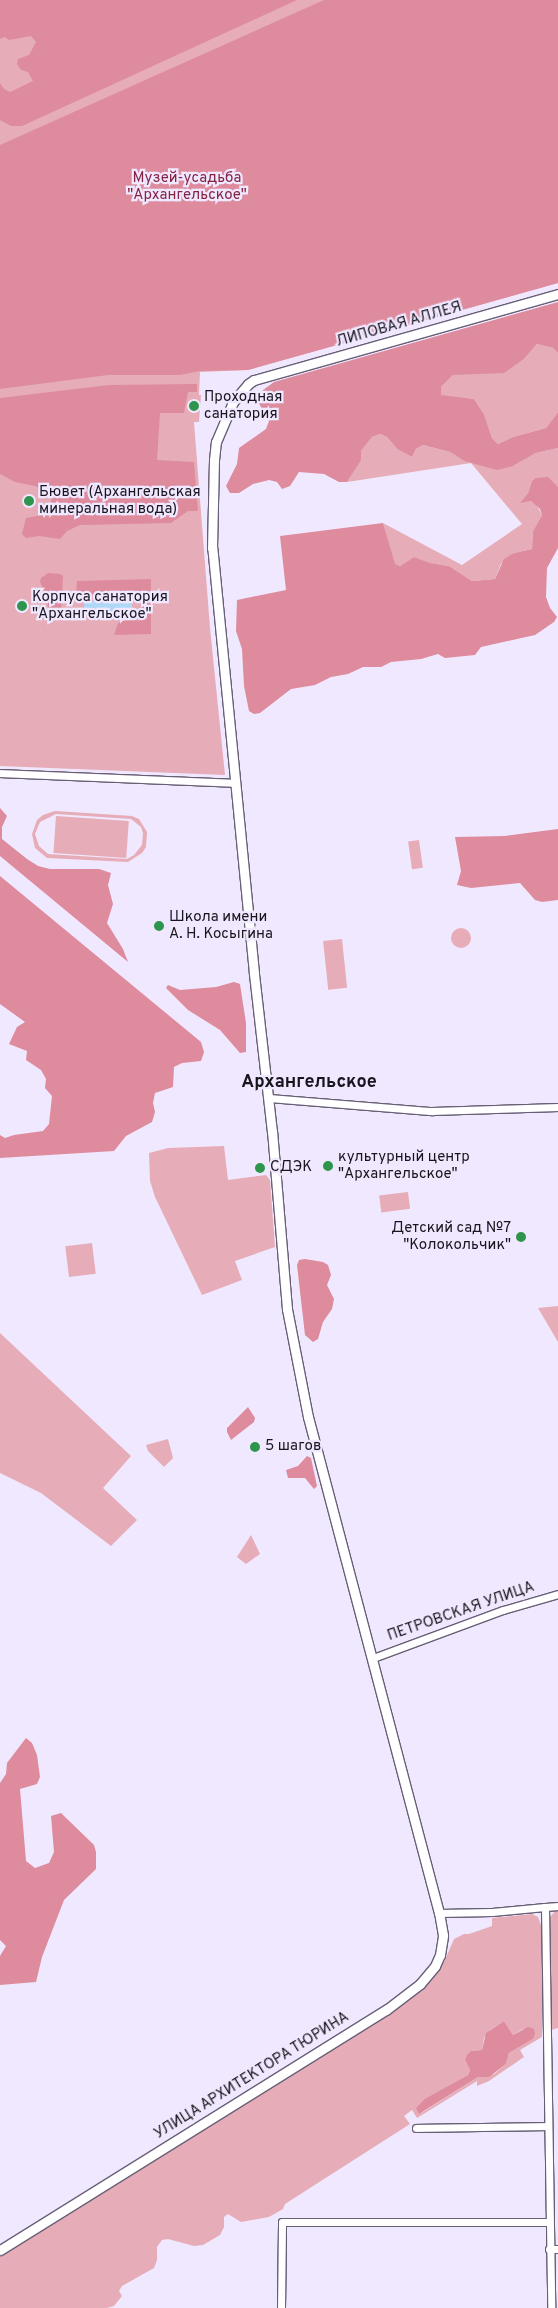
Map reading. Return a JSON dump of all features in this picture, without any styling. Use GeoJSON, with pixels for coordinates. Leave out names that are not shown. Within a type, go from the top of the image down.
{"type":"FeatureCollection","features":[{"type":"Feature","properties":{"kind":"street","name":"ЛИПОВАЯ АЛЛЕЯ"},"geometry":{"type":"LineString","coordinates":[[248,384],[558,294]]}},
{"type":"Feature","properties":{"kind":"street","name":"УЛИЦА АРХИТЕКТОРА ТЮРИНА"},"geometry":{"type":"LineString","coordinates":[[0,2250],[377,2015],[412,1991],[427,1976],[440,1955],[443,1934],[431,1879],[308,1417],[293,1349],[287,1309],[269,1098],[212,548],[212,479],[216,442],[233,402],[248,384]]}},
{"type":"Feature","properties":{"kind":"street"},"geometry":{"type":"LineString","coordinates":[[0,773],[235,783]]}},
{"type":"Feature","properties":{"kind":"street"},"geometry":{"type":"LineString","coordinates":[[269,1098],[432,1111],[558,1107]]}},
{"type":"Feature","properties":{"kind":"street","name":"ПЕТРОВСКАЯ УЛИЦА"},"geometry":{"type":"LineString","coordinates":[[373,1658],[502,1610],[558,1594]]}},
{"type":"Feature","properties":{"kind":"street"},"geometry":{"type":"LineString","coordinates":[[439,1913],[492,1912],[558,1906]]}},
{"type":"Feature","properties":{"kind":"street"},"geometry":{"type":"LineString","coordinates":[[545,1907],[550,2308]]}},
{"type":"Feature","properties":{"kind":"street"},"geometry":{"type":"LineString","coordinates":[[416,2128],[547,2126]]}},
{"type":"Feature","properties":{"kind":"street"},"geometry":{"type":"LineString","coordinates":[[281,2308],[282,2222],[549,2222]]}},
{"type":"Feature","properties":{"kind":"street"},"geometry":{"type":"LineString","coordinates":[[549,2249],[558,2249]]}},
{"type":"Feature","properties":{"kind":"green space","name":"Музей-усадьба \"Архангельское\""},"geometry":{"type":"Polygon","coordinates":[[[0,0],[558,0],[558,283],[248,370],[200,372],[199,422],[194,422],[210,628],[225,775],[0,766],[0,0]]]}},
{"type":"Feature","properties":{"kind":"green space"},"geometry":{"type":"Polygon","coordinates":[[[0,0],[297,0],[22,126],[11,126],[0,120],[0,83],[4,89],[10,92],[33,81],[28,72],[21,70],[17,64],[18,59],[29,55],[36,42],[31,36],[9,40],[5,37],[0,39],[0,0]]]}},
{"type":"Feature","properties":{"kind":"green space","name":"Музей-усадьба \"Архангельское\""},"geometry":{"type":"Polygon","coordinates":[[[324,0],[558,0],[558,283],[248,370],[200,371],[180,375],[108,375],[0,389],[0,145],[324,0]]]}},
{"type":"Feature","properties":{"kind":"green space"},"geometry":{"type":"Polygon","coordinates":[[[558,302],[558,353],[553,348],[537,344],[525,358],[504,373],[453,375],[441,387],[441,395],[474,399],[484,414],[492,438],[498,444],[513,437],[546,428],[558,412],[558,448],[536,453],[513,466],[497,470],[464,461],[450,452],[423,445],[416,449],[412,457],[397,449],[387,437],[380,434],[372,437],[361,451],[361,460],[347,482],[339,482],[324,474],[299,472],[290,486],[282,489],[277,482],[269,480],[253,484],[239,493],[230,493],[226,486],[237,464],[239,448],[266,429],[269,421],[257,400],[259,393],[274,382],[558,302]]]}},
{"type":"Feature","properties":{"kind":"green space"},"geometry":{"type":"Polygon","coordinates":[[[537,344],[553,348],[558,353],[558,412],[546,428],[513,437],[498,444],[492,438],[484,414],[474,399],[441,396],[441,387],[453,375],[525,358],[537,344]]]}},
{"type":"Feature","properties":{"kind":"green space"},"geometry":{"type":"Polygon","coordinates":[[[197,384],[197,392],[188,392],[184,413],[160,413],[157,460],[194,462],[198,511],[188,511],[171,523],[80,525],[67,531],[60,539],[39,536],[26,538],[22,534],[26,518],[42,515],[50,510],[52,505],[50,494],[35,486],[15,482],[0,474],[0,398],[109,385],[197,384]]]}},
{"type":"Feature","properties":{"kind":"green space"},"geometry":{"type":"Polygon","coordinates":[[[380,434],[387,437],[397,449],[412,457],[416,449],[423,445],[450,452],[464,461],[513,466],[536,453],[558,448],[558,487],[532,481],[528,493],[521,502],[531,501],[536,504],[542,515],[533,531],[532,549],[514,553],[501,564],[495,579],[472,581],[449,566],[429,563],[414,557],[400,566],[394,564],[383,523],[462,565],[522,524],[471,463],[347,482],[360,460],[361,451],[372,437],[380,434]]]}},
{"type":"Feature","properties":{"kind":"green space"},"geometry":{"type":"Polygon","coordinates":[[[548,477],[558,487],[558,548],[547,568],[546,597],[550,608],[557,617],[554,622],[535,635],[481,647],[475,655],[445,658],[438,654],[421,659],[391,662],[381,667],[363,667],[348,674],[331,677],[315,685],[291,689],[260,713],[254,714],[249,711],[244,686],[242,649],[236,631],[237,600],[286,590],[280,536],[383,523],[395,564],[400,566],[414,557],[430,563],[449,566],[472,581],[495,579],[504,559],[514,553],[532,549],[533,531],[542,515],[540,509],[531,501],[520,503],[528,493],[532,481],[536,478],[548,477]]]}},
{"type":"Feature","properties":{"kind":"green space"},"geometry":{"type":"Polygon","coordinates":[[[48,573],[63,576],[61,611],[54,615],[48,609],[47,597],[40,582],[41,578],[48,573]]]}},
{"type":"Feature","properties":{"kind":"green space"},"geometry":{"type":"Polygon","coordinates":[[[151,579],[151,634],[114,635],[118,623],[129,619],[140,621],[142,594],[76,594],[77,581],[151,579]]]}},
{"type":"Feature","properties":{"kind":"green space"},"geometry":{"type":"Polygon","coordinates":[[[0,808],[7,816],[2,827],[2,839],[38,866],[50,869],[99,869],[111,873],[108,885],[113,904],[107,923],[123,949],[128,962],[0,856],[0,808]]]}},
{"type":"Feature","properties":{"kind":"green space"},"geometry":{"type":"Polygon","coordinates":[[[55,811],[132,816],[139,819],[147,832],[146,847],[142,853],[128,862],[47,858],[35,848],[32,834],[37,820],[43,815],[55,811]],[[56,814],[40,822],[35,834],[39,846],[48,854],[127,859],[134,855],[142,845],[143,833],[141,827],[131,819],[56,814]]]}},
{"type":"Feature","properties":{"kind":"green space"},"geometry":{"type":"Polygon","coordinates":[[[56,816],[129,821],[126,858],[53,853],[56,816]]]}},
{"type":"Feature","properties":{"kind":"green space"},"geometry":{"type":"Polygon","coordinates":[[[558,829],[558,900],[542,902],[535,900],[520,883],[471,888],[457,885],[461,871],[455,837],[505,836],[558,829]]]}},
{"type":"Feature","properties":{"kind":"green space"},"geometry":{"type":"Polygon","coordinates":[[[419,840],[423,868],[412,869],[408,842],[419,840]]]}},
{"type":"Feature","properties":{"kind":"green space"},"geometry":{"type":"Polygon","coordinates":[[[0,876],[201,1042],[204,1052],[201,1061],[182,1063],[174,1067],[173,1087],[155,1093],[153,1103],[155,1112],[152,1122],[126,1136],[114,1151],[0,1158],[0,1135],[5,1138],[43,1131],[49,1124],[52,1096],[45,1088],[46,1079],[41,1070],[26,1060],[27,1051],[9,1044],[17,1027],[25,1022],[0,1004],[0,876]]]}},
{"type":"Feature","properties":{"kind":"green space"},"geometry":{"type":"Polygon","coordinates":[[[461,928],[468,931],[471,938],[468,945],[461,948],[454,945],[451,938],[454,931],[461,928]]]}},
{"type":"Feature","properties":{"kind":"green space"},"geometry":{"type":"Polygon","coordinates":[[[342,939],[347,988],[328,990],[323,941],[342,939]]]}},
{"type":"Feature","properties":{"kind":"green space"},"geometry":{"type":"Polygon","coordinates":[[[234,982],[240,984],[246,1023],[246,1052],[240,1053],[220,1030],[188,1010],[166,988],[168,985],[180,990],[216,987],[234,982]]]}},
{"type":"Feature","properties":{"kind":"green space"},"geometry":{"type":"Polygon","coordinates":[[[224,1146],[228,1180],[266,1175],[270,1180],[275,1247],[235,1261],[242,1280],[202,1295],[155,1197],[150,1181],[149,1153],[168,1148],[224,1146]]]}},
{"type":"Feature","properties":{"kind":"green space"},"geometry":{"type":"Polygon","coordinates":[[[408,1192],[410,1209],[381,1212],[379,1196],[408,1192]]]}},
{"type":"Feature","properties":{"kind":"green space"},"geometry":{"type":"Polygon","coordinates":[[[92,1243],[96,1274],[69,1277],[65,1246],[92,1243]]]}},
{"type":"Feature","properties":{"kind":"green space"},"geometry":{"type":"Polygon","coordinates":[[[299,1260],[323,1262],[328,1265],[331,1275],[327,1285],[334,1299],[332,1309],[323,1322],[318,1339],[313,1342],[305,1335],[297,1265],[299,1260]]]}},
{"type":"Feature","properties":{"kind":"green space"},"geometry":{"type":"Polygon","coordinates":[[[558,1306],[558,1342],[538,1308],[558,1306]]]}},
{"type":"Feature","properties":{"kind":"green space"},"geometry":{"type":"Polygon","coordinates":[[[0,1333],[131,1456],[103,1488],[137,1520],[111,1546],[41,1493],[0,1473],[0,1333]]]}},
{"type":"Feature","properties":{"kind":"green space"},"geometry":{"type":"Polygon","coordinates":[[[248,1407],[255,1418],[254,1422],[231,1440],[227,1428],[248,1407]]]}},
{"type":"Feature","properties":{"kind":"green space"},"geometry":{"type":"Polygon","coordinates":[[[168,1439],[173,1458],[164,1467],[148,1451],[146,1445],[168,1439]]]}},
{"type":"Feature","properties":{"kind":"green space"},"geometry":{"type":"Polygon","coordinates":[[[307,1456],[311,1458],[317,1486],[314,1489],[305,1478],[288,1478],[286,1470],[298,1466],[307,1456]]]}},
{"type":"Feature","properties":{"kind":"green space"},"geometry":{"type":"Polygon","coordinates":[[[251,1535],[260,1554],[246,1564],[237,1557],[251,1535]]]}},
{"type":"Feature","properties":{"kind":"green space"},"geometry":{"type":"Polygon","coordinates":[[[26,1738],[32,1743],[37,1755],[40,1777],[37,1784],[20,1789],[26,1861],[35,1868],[49,1863],[54,1852],[51,1816],[61,1813],[94,1845],[96,1869],[64,1900],[42,1957],[36,1982],[0,1985],[0,1956],[6,1946],[0,1940],[0,1783],[6,1774],[7,1763],[26,1738]]]}},
{"type":"Feature","properties":{"kind":"green space"},"geometry":{"type":"Polygon","coordinates":[[[558,1908],[558,2028],[551,2030],[550,1917],[558,1908]]]}},
{"type":"Feature","properties":{"kind":"green space"},"geometry":{"type":"Polygon","coordinates":[[[532,1914],[538,1917],[542,1928],[542,2037],[520,2050],[524,2057],[489,2081],[477,2086],[477,2081],[417,2118],[412,2110],[404,2116],[410,2124],[285,2204],[283,2209],[269,2217],[241,2222],[228,2214],[224,2217],[224,2227],[220,2235],[203,2245],[194,2246],[168,2239],[162,2240],[157,2247],[157,2260],[154,2268],[122,2286],[119,2291],[122,2296],[114,2306],[107,2308],[0,2308],[0,2256],[13,2246],[413,1997],[444,1962],[454,1939],[492,1926],[492,1918],[532,1914]],[[504,2021],[490,2030],[484,2038],[482,2050],[471,2051],[465,2060],[470,2070],[468,2075],[449,2086],[420,2114],[478,2077],[494,2074],[506,2064],[509,2053],[533,2039],[523,2029],[513,2035],[504,2021]]]}},
{"type":"Feature","properties":{"kind":"green space"},"geometry":{"type":"Polygon","coordinates":[[[504,2021],[513,2035],[528,2027],[534,2029],[533,2039],[509,2053],[506,2064],[489,2077],[478,2077],[419,2114],[416,2108],[425,2099],[468,2075],[470,2070],[465,2060],[467,2055],[471,2051],[482,2050],[486,2033],[504,2021]]]}},
{"type":"Feature","properties":{"kind":"water"},"geometry":{"type":"Polygon","coordinates":[[[84,601],[132,601],[132,613],[84,613],[84,601]]]}},
{"type":"Feature","properties":{"kind":"place","name":"Проходная санатория"},"geometry":{"type":"Point","coordinates":[194,406]}},
{"type":"Feature","properties":{"kind":"place","name":"Бювет (Архангельская минеральная вода)"},"geometry":{"type":"Point","coordinates":[29,501]}},
{"type":"Feature","properties":{"kind":"place","name":"Корпуса санатория \"Архангельское\""},"geometry":{"type":"Point","coordinates":[22,606]}},
{"type":"Feature","properties":{"kind":"place","name":"Школа имени А. Н. Косыгина"},"geometry":{"type":"Point","coordinates":[159,926]}},
{"type":"Feature","properties":{"kind":"place","name":"культурный центр \"Архангельское\""},"geometry":{"type":"Point","coordinates":[328,1166]}},
{"type":"Feature","properties":{"kind":"place","name":"СДЭК"},"geometry":{"type":"Point","coordinates":[260,1168]}},
{"type":"Feature","properties":{"kind":"place","name":"Детский сад №7 \"Колокольчик\""},"geometry":{"type":"Point","coordinates":[521,1237]}},
{"type":"Feature","properties":{"kind":"place","name":"5 шагов"},"geometry":{"type":"Point","coordinates":[255,1447]}},
{"type":"Feature","properties":{"kind":"district","name":"Архангельское"},"geometry":{"type":"Point","coordinates":[309,1083]}}]}
